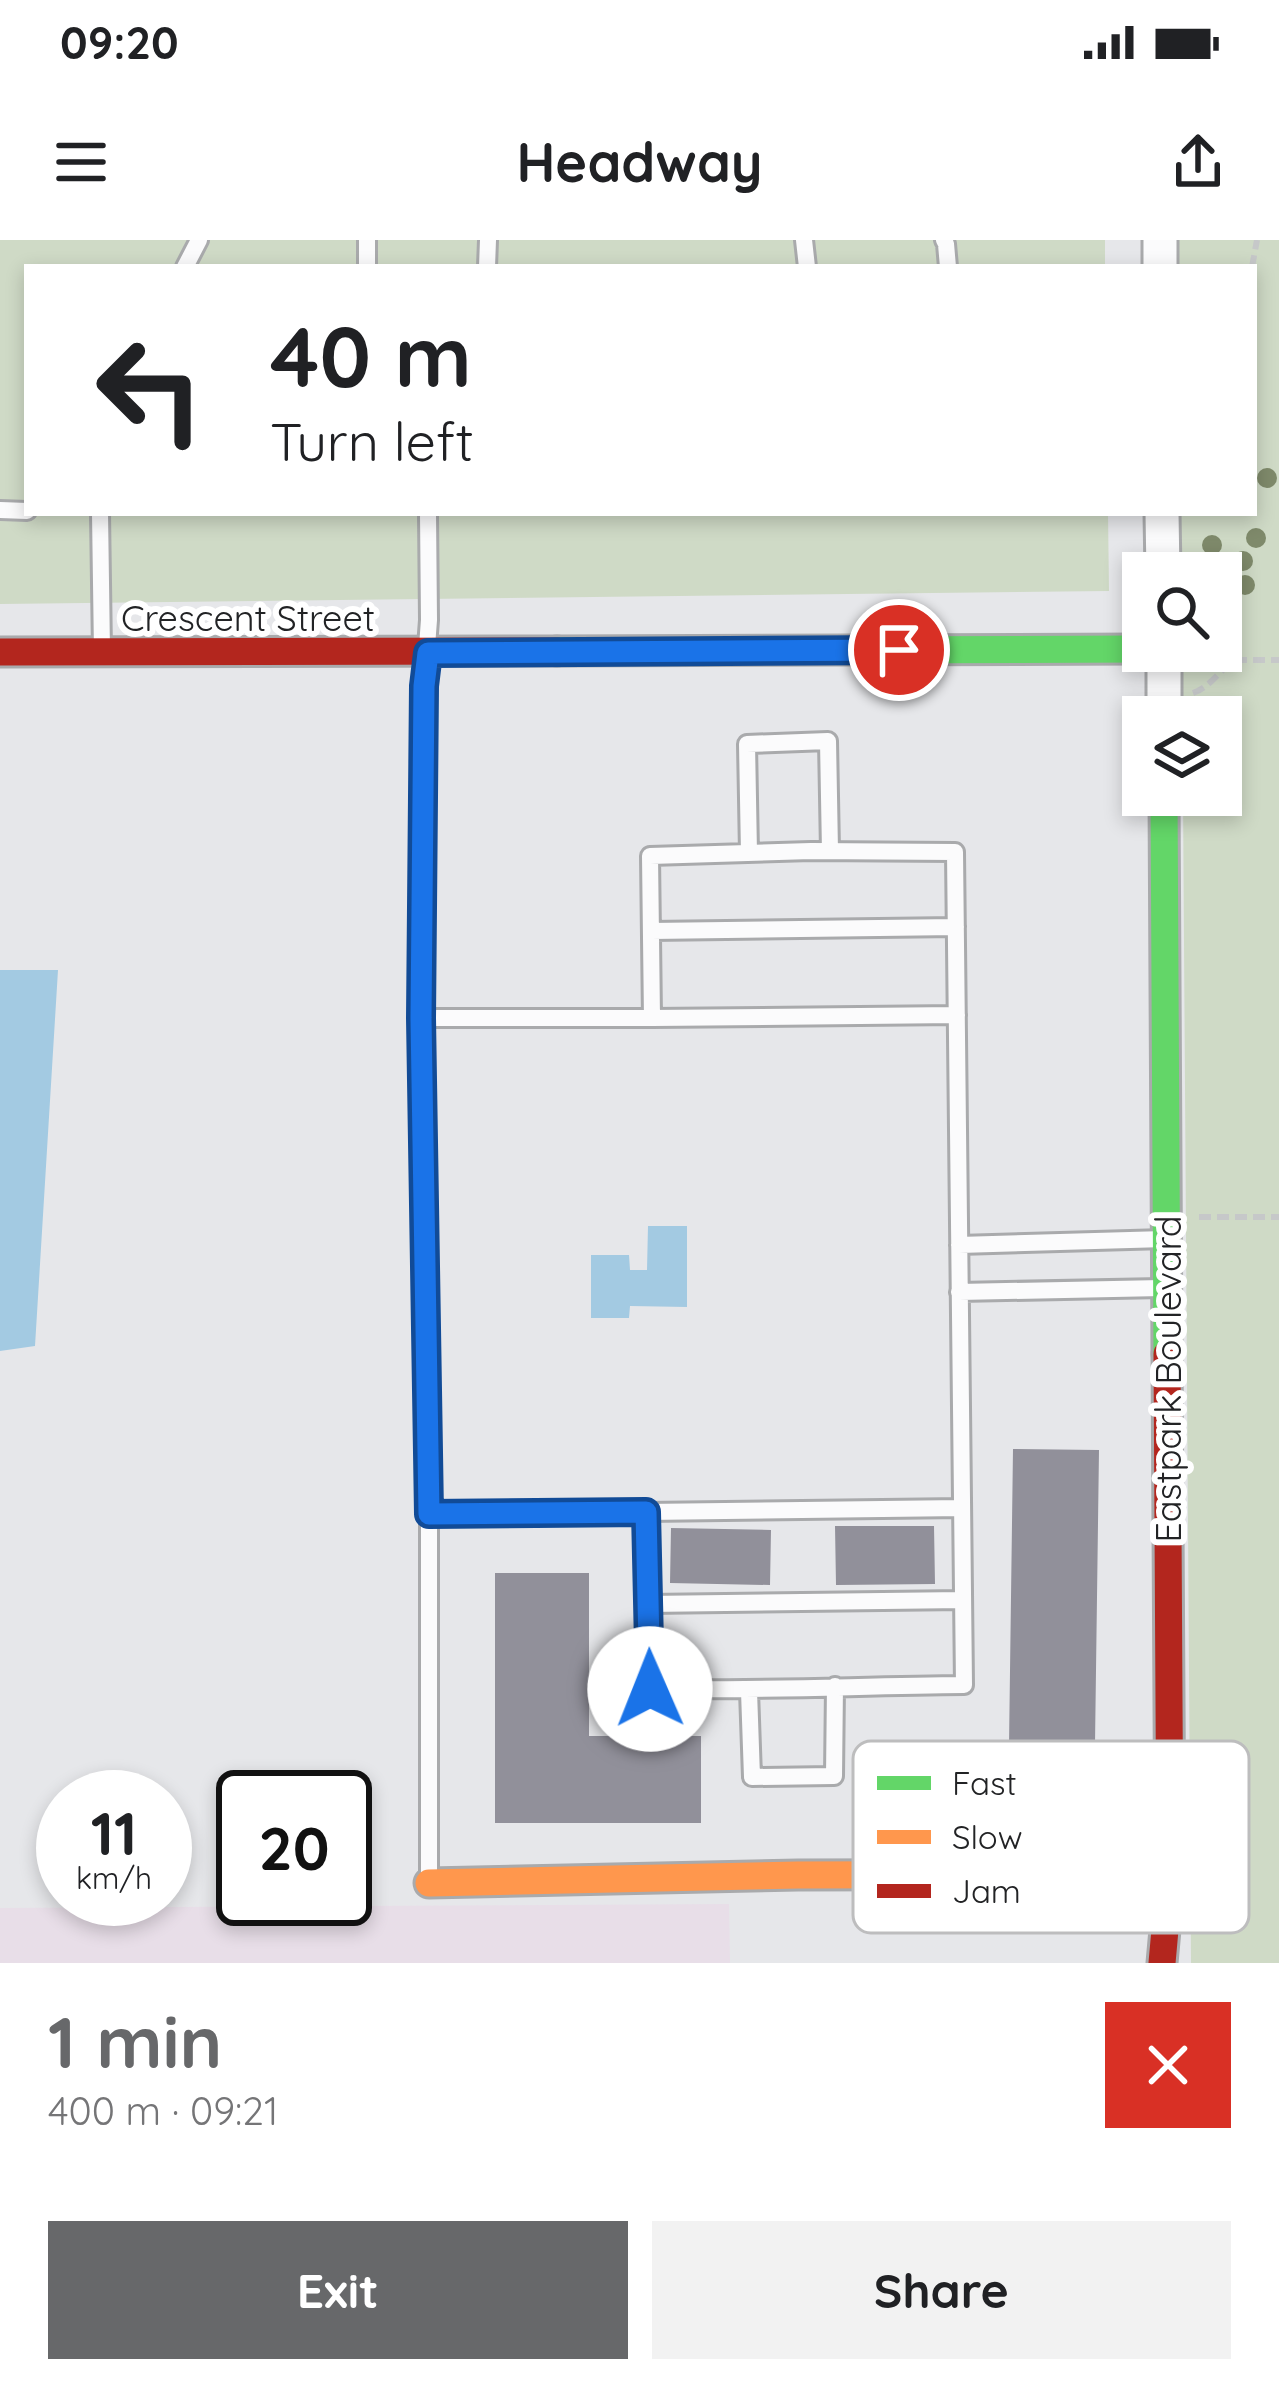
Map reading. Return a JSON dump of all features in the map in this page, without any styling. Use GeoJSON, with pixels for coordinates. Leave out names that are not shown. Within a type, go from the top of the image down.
{"type":"FeatureCollection","features":[{"type":"Feature","properties":{"kind":"street"},"geometry":{"type":"LineString","coordinates":[[1162,516],[1163,552]]}},
{"type":"Feature","properties":{"kind":"street","name":"Crescent Street"},"geometry":{"type":"LineString","coordinates":[[0,652],[1122,650]]}},
{"type":"Feature","properties":{"kind":"street","name":"Eastpark Boulevard"},"geometry":{"type":"LineString","coordinates":[[1164,816],[1169,1741]]}},
{"type":"Feature","properties":{"kind":"street"},"geometry":{"type":"LineString","coordinates":[[429,1883],[853,1875]]}},
{"type":"Feature","properties":{"kind":"street","name":"Eastpark Boulevard"},"geometry":{"type":"LineString","coordinates":[[1162,1963],[1165,1933]]}},
{"type":"Feature","properties":{"kind":"lane"},"geometry":{"type":"LineString","coordinates":[[100,516],[102,652]]}},
{"type":"Feature","properties":{"kind":"lane"},"geometry":{"type":"LineString","coordinates":[[428,516],[421,1018],[429,1883]]}},
{"type":"Feature","properties":{"kind":"lane"},"geometry":{"type":"LineString","coordinates":[[749,853],[746,744],[828,741],[830,851]]}},
{"type":"Feature","properties":{"kind":"lane"},"geometry":{"type":"LineString","coordinates":[[646,1512],[650,1689],[964,1685],[955,852],[650,856],[652,1018]]}},
{"type":"Feature","properties":{"kind":"lane"},"geometry":{"type":"LineString","coordinates":[[651,931],[956,927]]}},
{"type":"Feature","properties":{"kind":"lane"},"geometry":{"type":"LineString","coordinates":[[421,1018],[957,1015]]}},
{"type":"Feature","properties":{"kind":"lane"},"geometry":{"type":"LineString","coordinates":[[959,1245],[1166,1239]]}},
{"type":"Feature","properties":{"kind":"lane"},"geometry":{"type":"LineString","coordinates":[[959,1292],[1166,1288]]}},
{"type":"Feature","properties":{"kind":"lane"},"geometry":{"type":"LineString","coordinates":[[429,1514],[962,1508]]}},
{"type":"Feature","properties":{"kind":"lane"},"geometry":{"type":"LineString","coordinates":[[648,1604],[963,1600]]}},
{"type":"Feature","properties":{"kind":"lane"},"geometry":{"type":"LineString","coordinates":[[749,1691],[752,1777],[835,1776],[836,1686]]}},
{"type":"Feature","properties":{"kind":"path"},"geometry":{"type":"LineString","coordinates":[[1242,660],[1279,660]]}},
{"type":"Feature","properties":{"kind":"path"},"geometry":{"type":"LineString","coordinates":[[1189,694],[1221,672]]}},
{"type":"Feature","properties":{"kind":"path"},"geometry":{"type":"LineString","coordinates":[[1238,1217],[1279,1217]]}},
{"type":"Feature","properties":{"kind":"shaded area"},"geometry":{"type":"Polygon","coordinates":[[[729,1904],[730,1963],[0,1963],[0,1908],[36,1908],[36,1926],[192,1926],[192,1907],[216,1907],[216,1926],[372,1926],[372,1906],[729,1904]]]}},
{"type":"Feature","properties":{"kind":"green space"},"geometry":{"type":"Polygon","coordinates":[[[0,240],[1105,240],[1105,264],[24,264],[24,516],[1108,516],[1109,591],[0,604],[0,240]]]}},
{"type":"Feature","properties":{"kind":"green space"},"geometry":{"type":"Polygon","coordinates":[[[1178,240],[1279,240],[1279,1963],[1191,1963],[1191,1933],[1249,1933],[1249,1741],[1189,1741],[1183,816],[1242,816],[1242,696],[1183,696],[1182,672],[1242,672],[1242,552],[1181,552],[1180,516],[1257,516],[1257,264],[1178,264],[1178,240]]]}},
{"type":"Feature","properties":{"kind":"water"},"geometry":{"type":"Polygon","coordinates":[[[0,970],[58,970],[35,1346],[0,1351],[0,970]]]}},
{"type":"Feature","properties":{"kind":"water"},"geometry":{"type":"Polygon","coordinates":[[[648,1226],[687,1226],[687,1307],[630,1306],[629,1318],[591,1318],[591,1255],[629,1255],[630,1270],[647,1270],[648,1226]]]}},
{"type":"Feature","properties":{"kind":"building"},"geometry":{"type":"Polygon","coordinates":[[[1013,1449],[1099,1450],[1095,1741],[1009,1741],[1013,1449]]]}},
{"type":"Feature","properties":{"kind":"building"},"geometry":{"type":"Polygon","coordinates":[[[835,1526],[934,1526],[935,1584],[836,1585],[835,1526]]]}},
{"type":"Feature","properties":{"kind":"building"},"geometry":{"type":"Polygon","coordinates":[[[671,1528],[771,1530],[770,1585],[670,1583],[671,1528]]]}},
{"type":"Feature","properties":{"kind":"building"},"geometry":{"type":"Polygon","coordinates":[[[495,1573],[589,1573],[589,1736],[701,1736],[701,1823],[495,1823],[495,1573]]]}},
{"type":"Feature","properties":{"kind":"traffic: fast"},"geometry":{"type":"LineString","coordinates":[[557,651],[1122,649]]}},
{"type":"Feature","properties":{"kind":"traffic: fast"},"geometry":{"type":"LineString","coordinates":[[1164,816],[1167,1354]]}},
{"type":"Feature","properties":{"kind":"traffic: slow"},"geometry":{"type":"LineString","coordinates":[[429,1883],[853,1875]]}},
{"type":"Feature","properties":{"kind":"traffic: jam"},"geometry":{"type":"LineString","coordinates":[[0,652],[557,651]]}},
{"type":"Feature","properties":{"kind":"traffic: jam"},"geometry":{"type":"LineString","coordinates":[[1167,1354],[1169,1741]]}},
{"type":"Feature","properties":{"kind":"traffic: jam"},"geometry":{"type":"LineString","coordinates":[[1162,1963],[1165,1933]]}},
{"type":"Feature","properties":{"kind":"route"},"geometry":{"type":"LineString","coordinates":[[650,1689],[646,1512],[429,1514],[421,1018],[428,653],[899,650]]}}]}
